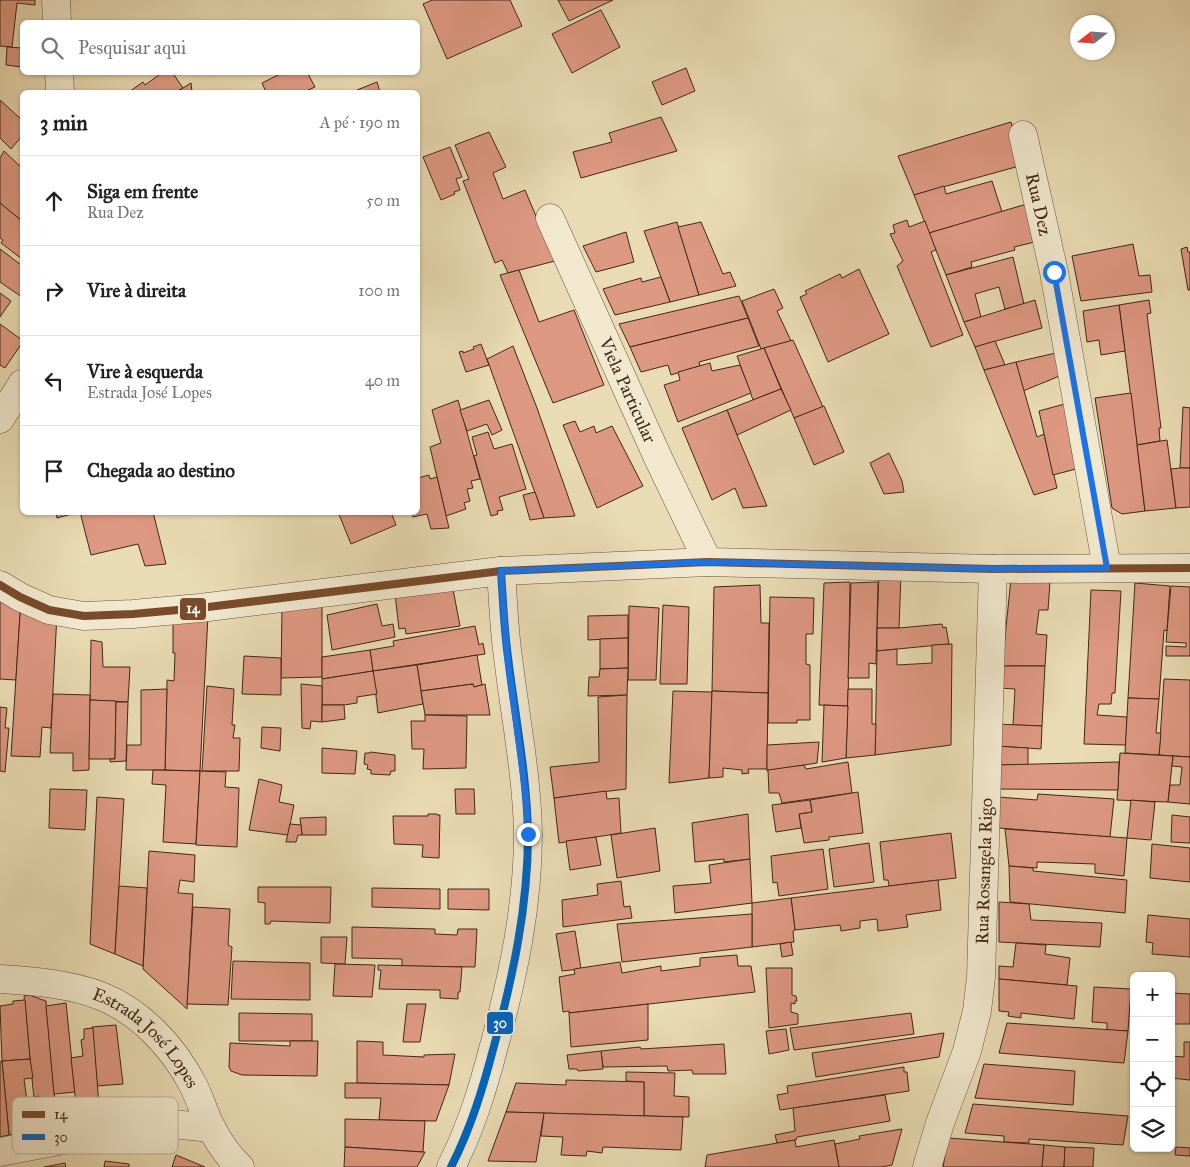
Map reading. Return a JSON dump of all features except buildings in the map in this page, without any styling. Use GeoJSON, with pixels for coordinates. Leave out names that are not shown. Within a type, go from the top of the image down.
{"type":"FeatureCollection","features":[{"type":"Feature","properties":{"kind":"street"},"geometry":{"type":"LineString","coordinates":[[56,0],[57,20]]}},
{"type":"Feature","properties":{"kind":"street"},"geometry":{"type":"LineString","coordinates":[[59,75],[60,90]]}},
{"type":"Feature","properties":{"kind":"street","name":"Rua Dez"},"geometry":{"type":"LineString","coordinates":[[1023,135],[1054,272],[1107,568]]}},
{"type":"Feature","properties":{"kind":"street","name":"Viela Particular"},"geometry":{"type":"LineString","coordinates":[[550,218],[659,460],[708,562]]}},
{"type":"Feature","properties":{"kind":"street"},"geometry":{"type":"LineString","coordinates":[[0,419],[20,387]]}},
{"type":"Feature","properties":{"kind":"street"},"geometry":{"type":"LineString","coordinates":[[0,585],[20,597],[49,610],[84,616],[200,608],[501,571],[708,562],[993,569],[1190,568]]}},
{"type":"Feature","properties":{"kind":"street","name":"Rua Rosangela Rigo"},"geometry":{"type":"LineString","coordinates":[[927,1167],[940,1123],[967,1051],[977,1010],[981,977],[993,569]]}},
{"type":"Feature","properties":{"kind":"street"},"geometry":{"type":"LineString","coordinates":[[452,1167],[471,1124],[507,998],[526,880],[528,834],[526,798],[507,655],[501,571]]}},
{"type":"Feature","properties":{"kind":"street","name":"Estrada José Lopes"},"geometry":{"type":"LineString","coordinates":[[0,979],[50,984],[81,990],[103,997],[128,1011],[160,1038],[178,1060],[193,1085],[211,1128],[240,1167]]}},
{"type":"Feature","properties":{"kind":"street"},"geometry":{"type":"LineString","coordinates":[[178,1125],[211,1128]]}},
{"type":"Feature","properties":{"kind":"transit line","name":"14"},"geometry":{"type":"LineString","coordinates":[[0,585],[20,597],[49,610],[84,616],[200,608],[501,571],[708,562],[993,569],[1190,568]]}},
{"type":"Feature","properties":{"kind":"transit line","name":"30"},"geometry":{"type":"LineString","coordinates":[[451,1167],[465,1138],[476,1108],[501,1020],[518,941],[525,888],[528,834],[527,812],[507,646],[501,571]]}},
{"type":"Feature","properties":{"kind":"route"},"geometry":{"type":"LineString","coordinates":[[528,834],[526,798],[507,655],[501,571],[708,562],[993,569],[1107,568],[1054,272]]}}]}
